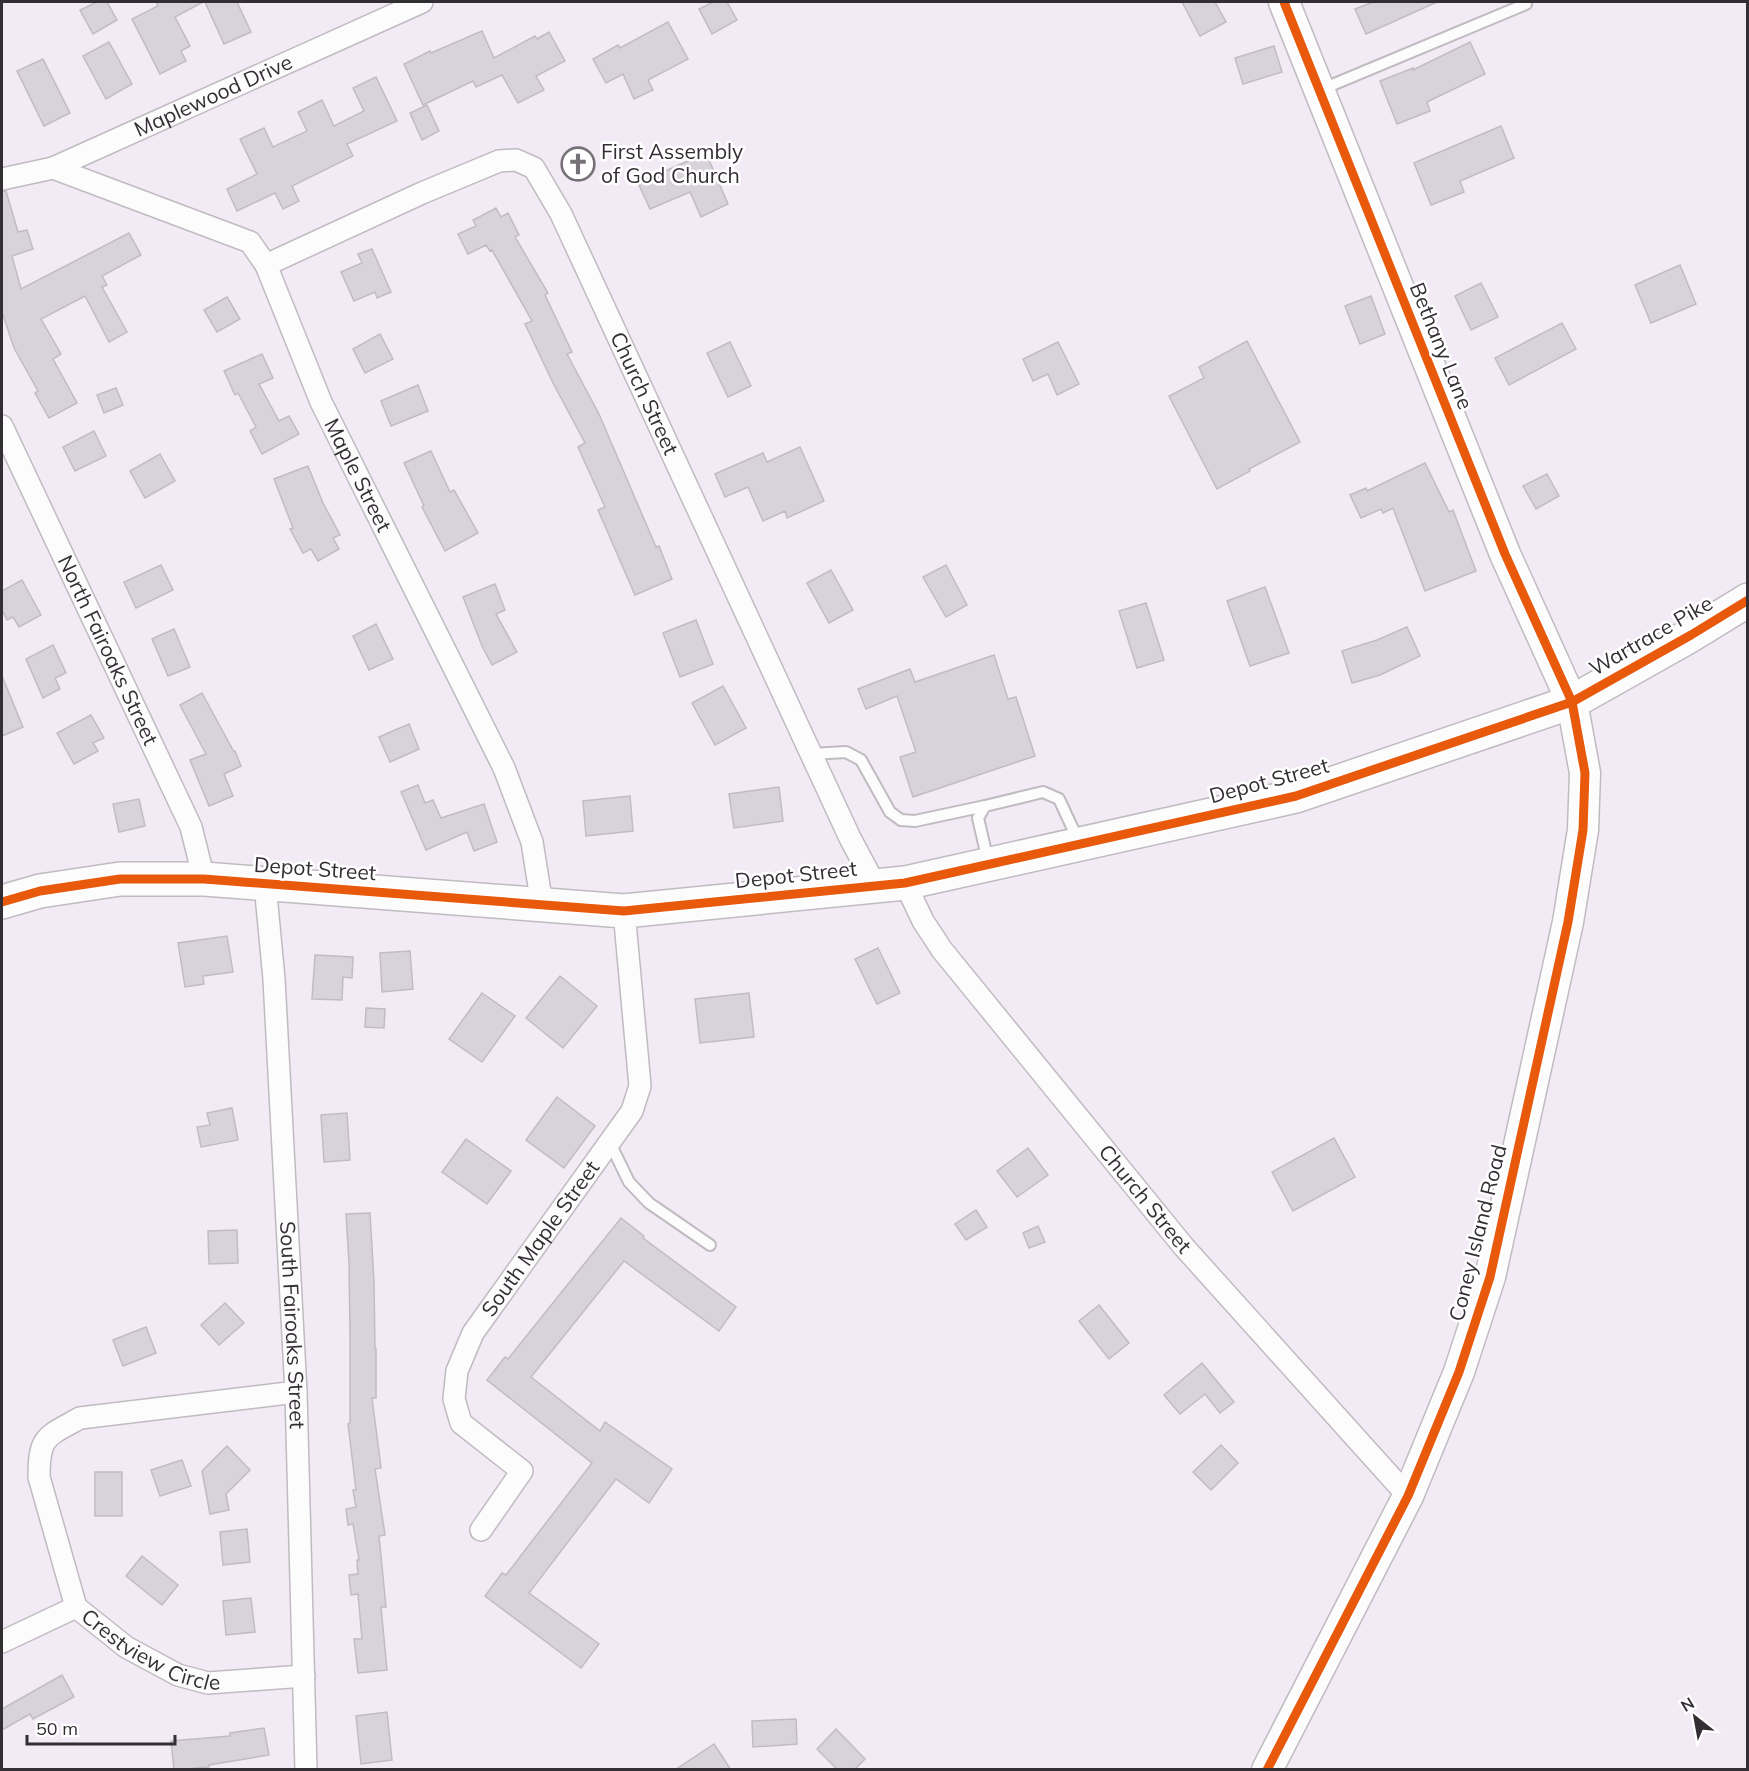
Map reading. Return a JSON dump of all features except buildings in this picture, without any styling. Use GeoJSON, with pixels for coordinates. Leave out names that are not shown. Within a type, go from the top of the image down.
{"type":"FeatureCollection","features":[{"type":"Feature","properties":{"kind":"main road","name":"Wartrace Pike"},"geometry":{"type":"LineString","coordinates":[[1572,702],[1748,600]]}},
{"type":"Feature","properties":{"kind":"main road","name":"Depot Street"},"geometry":{"type":"LineString","coordinates":[[2,902],[40,891],[120,879],[204,879],[624,911],[890,884],[1296,796],[1572,702]]}},
{"type":"Feature","properties":{"kind":"street","name":"Maplewood Drive"},"geometry":{"type":"LineString","coordinates":[[2,179],[53,168],[423,2]]}},
{"type":"Feature","properties":{"kind":"street","name":"Bethany Lane"},"geometry":{"type":"LineString","coordinates":[[1284,2],[1505,554],[1572,702]]}},
{"type":"Feature","properties":{"kind":"street","name":"Church Street"},"geometry":{"type":"LineString","coordinates":[[266,265],[499,160],[516,160],[534,168],[561,214],[850,838],[923,921],[942,950],[1184,1247],[1408,1496]]}},
{"type":"Feature","properties":{"kind":"street","name":"Maple Street"},"geometry":{"type":"LineString","coordinates":[[53,168],[250,242],[266,265],[321,402],[504,768],[532,842],[542,904]]}},
{"type":"Feature","properties":{"kind":"street","name":"North Fairoaks Street"},"geometry":{"type":"LineString","coordinates":[[2,426],[191,827],[204,879]]}},
{"type":"Feature","properties":{"kind":"street","name":"Coney Island Road"},"geometry":{"type":"LineString","coordinates":[[1267,1770],[1408,1496],[1459,1372],[1490,1277],[1568,922],[1583,830],[1585,773],[1572,702]]}},
{"type":"Feature","properties":{"kind":"street","name":"South Fairoaks Street"},"geometry":{"type":"LineString","coordinates":[[266,884],[274,979],[296,1392],[306,1770]]}},
{"type":"Feature","properties":{"kind":"street","name":"South Maple Street"},"geometry":{"type":"LineString","coordinates":[[481,1530],[522,1471],[461,1423],[454,1399],[457,1371],[473,1333],[632,1111],[640,1086],[624,911]]}},
{"type":"Feature","properties":{"kind":"street","name":"Crestview Circle"},"geometry":{"type":"LineString","coordinates":[[296,1392],[80,1418],[53,1433],[43,1443],[39,1456],[39,1478],[76,1607],[126,1647],[178,1675],[208,1683],[304,1676]]}},
{"type":"Feature","properties":{"kind":"street"},"geometry":{"type":"LineString","coordinates":[[2,1642],[76,1607]]}},
{"type":"Feature","properties":{"kind":"lane"},"geometry":{"type":"LineString","coordinates":[[1319,90],[1526,4]]}},
{"type":"Feature","properties":{"kind":"lane"},"geometry":{"type":"LineString","coordinates":[[811,754],[846,752],[861,760],[890,812],[901,820],[915,821],[1043,792],[1059,799],[1079,844]]}},
{"type":"Feature","properties":{"kind":"lane"},"geometry":{"type":"LineString","coordinates":[[985,806],[978,818],[989,864]]}},
{"type":"Feature","properties":{"kind":"lane"},"geometry":{"type":"LineString","coordinates":[[610,1143],[629,1182],[649,1203],[710,1245]]}},
{"type":"Feature","properties":{"kind":"cycle path"},"geometry":{"type":"LineString","coordinates":[[1267,1770],[1408,1496],[1459,1372],[1490,1277],[1568,922],[1583,830],[1585,773],[1572,702],[1505,554],[1284,2]]}},
{"type":"Feature","properties":{"kind":"cycle path"},"geometry":{"type":"LineString","coordinates":[[2,902],[40,891],[120,879],[204,879],[624,911],[905,883],[1296,796],[1572,702],[1748,600]]}},
{"type":"Feature","properties":{"kind":"place","name":"First Assembly of God Church"},"geometry":{"type":"Point","coordinates":[578,164]}}]}
